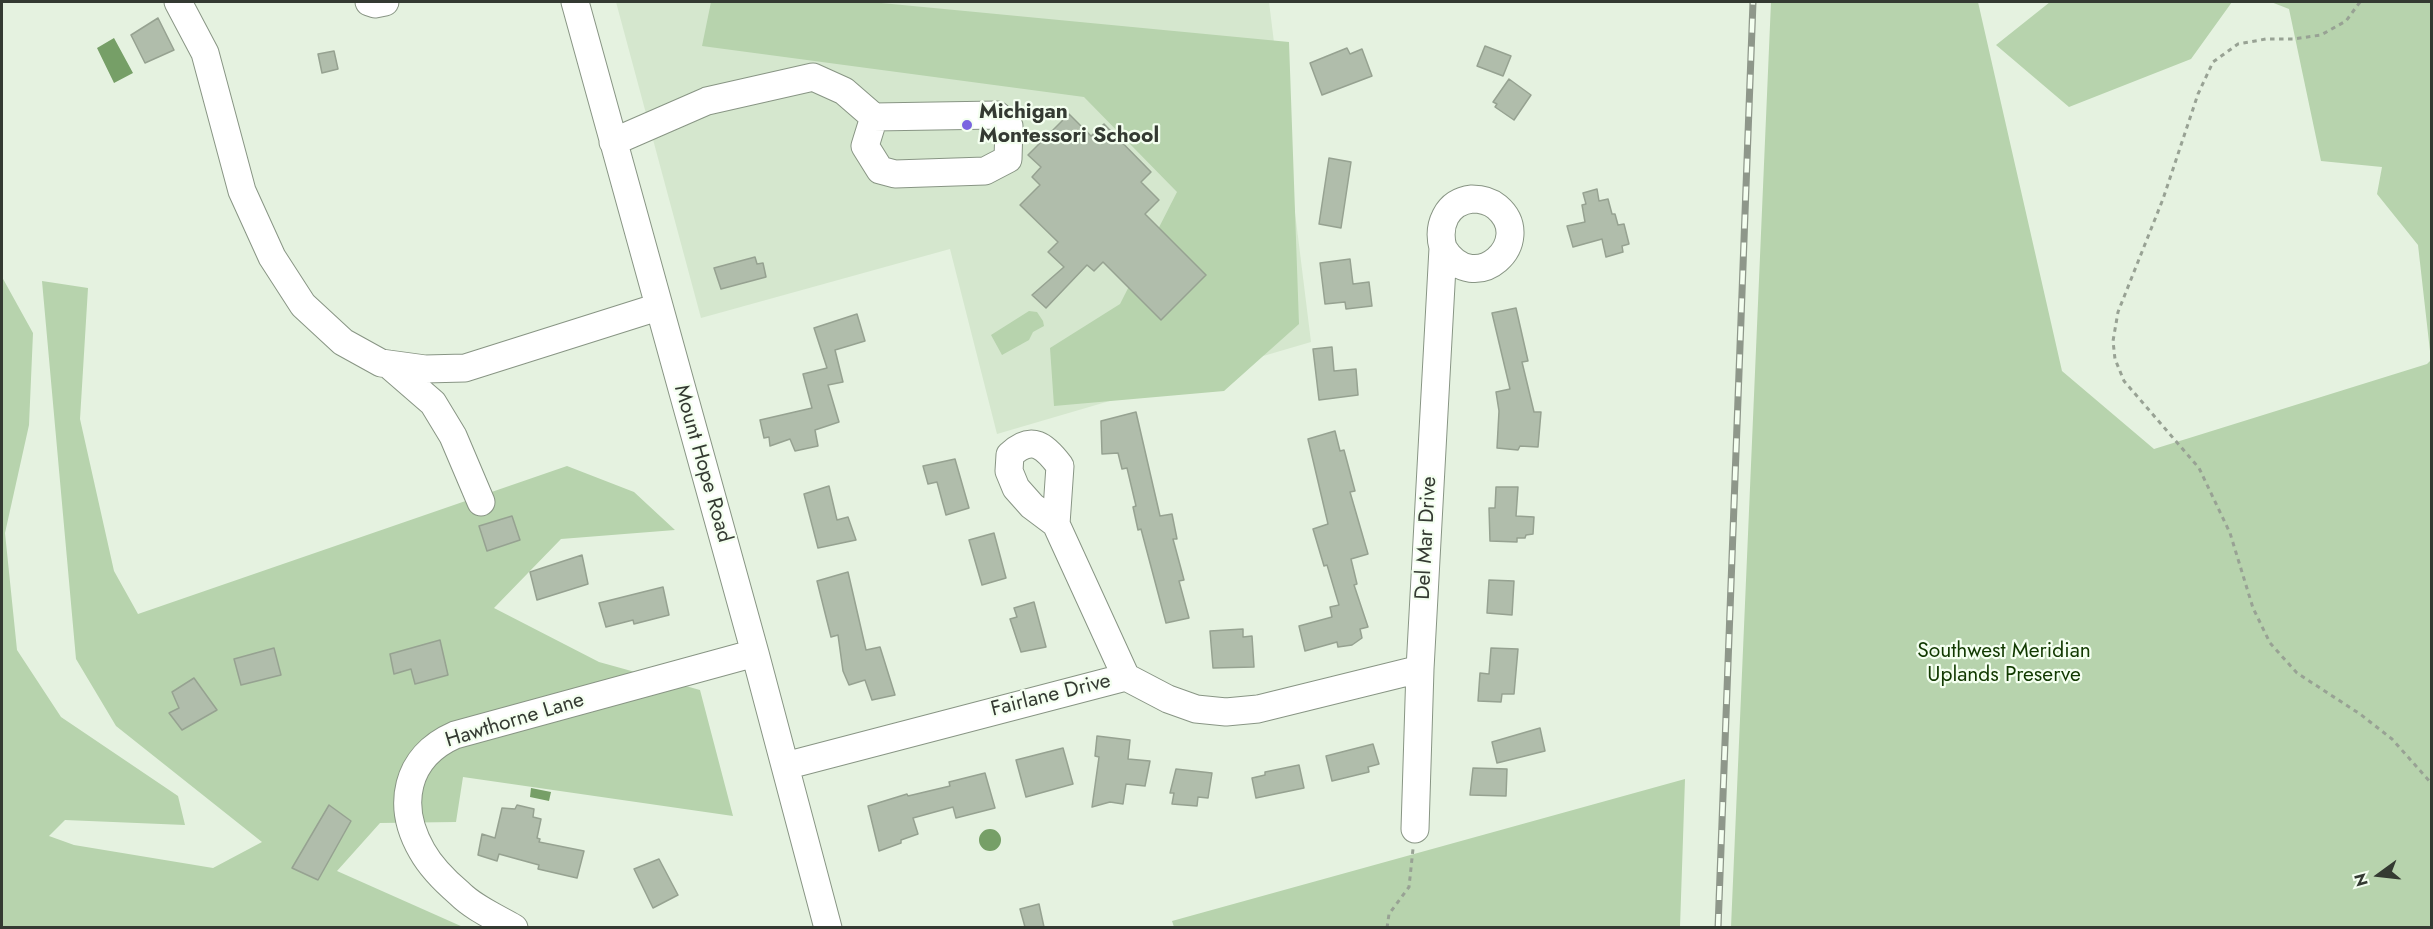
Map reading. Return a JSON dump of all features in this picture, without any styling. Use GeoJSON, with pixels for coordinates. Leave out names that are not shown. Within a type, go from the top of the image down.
{"type":"FeatureCollection","features":[{"type":"Feature","properties":{"kind":"street"},"geometry":{"type":"LineString","coordinates":[[178,2],[205,53],[242,191],[272,257],[303,305],[343,342],[387,364],[423,393],[453,436],[482,502]]}},
{"type":"Feature","properties":{"kind":"street"},"geometry":{"type":"LineString","coordinates":[[369,2],[375,4],[385,2]]}},
{"type":"Feature","properties":{"kind":"street","name":"Mount Hope Road"},"geometry":{"type":"LineString","coordinates":[[575,2],[755,653],[828,927]]}},
{"type":"Feature","properties":{"kind":"street"},"geometry":{"type":"LineString","coordinates":[[613,142],[707,101],[813,77],[844,91],[874,117],[997,115],[1009,126],[1008,159],[986,171],[895,174],[880,170],[865,146],[874,117]]}},
{"type":"Feature","properties":{"kind":"street","name":"Del Mar Drive"},"geometry":{"type":"LineString","coordinates":[[1415,830],[1420,669],[1443,248]]}},
{"type":"Feature","properties":{"kind":"street"},"geometry":{"type":"LineString","coordinates":[[387,364],[425,369],[465,368],[658,307]]}},
{"type":"Feature","properties":{"kind":"street"},"geometry":{"type":"LineString","coordinates":[[441,417],[446,388],[452,378],[465,368]]}},
{"type":"Feature","properties":{"kind":"street"},"geometry":{"type":"LineString","coordinates":[[1056,524],[1126,677]]}},
{"type":"Feature","properties":{"kind":"street","name":"Hawthorne Lane"},"geometry":{"type":"LineString","coordinates":[[514,927],[461,895],[436,871],[422,850],[412,827],[408,798],[411,777],[423,756],[441,741],[454,735],[755,653]]}},
{"type":"Feature","properties":{"kind":"street","name":"Fairlane Drive"},"geometry":{"type":"LineString","coordinates":[[785,766],[1126,677],[1168,699],[1196,709],[1226,712],[1258,709],[1420,669]]}},
{"type":"Feature","properties":{"kind":"path"},"geometry":{"type":"LineString","coordinates":[[2360,2],[2346,21],[2321,35],[2293,39],[2266,39],[2238,44],[2213,62],[2198,94],[2163,199],[2118,312],[2113,341],[2115,359],[2124,381],[2199,468],[2230,533],[2253,608],[2270,644],[2297,673],[2360,714],[2392,739],[2432,784]]}},
{"type":"Feature","properties":{"kind":"path"},"geometry":{"type":"LineString","coordinates":[[1387,927],[1389,914],[1409,887],[1415,830]]}},
{"type":"Feature","properties":{"kind":"shaded area","name":"Michigan Montessori School"},"geometry":{"type":"Polygon","coordinates":[[[616,2],[1269,2],[1311,342],[997,434],[950,249],[701,318],[616,2]]]}},
{"type":"Feature","properties":{"kind":"shaded area"},"geometry":{"type":"Polygon","coordinates":[[[114,38],[133,73],[114,83],[97,48],[114,38]]]}},
{"type":"Feature","properties":{"kind":"shaded area"},"geometry":{"type":"Polygon","coordinates":[[[531,788],[551,792],[549,801],[530,797],[531,788]]]}},
{"type":"Feature","properties":{"kind":"shaded area"},"geometry":{"type":"Polygon","coordinates":[[[990,829],[1000,836],[1001,840],[994,850],[990,851],[980,844],[979,840],[986,830],[990,829]]]}},
{"type":"Feature","properties":{"kind":"green space"},"geometry":{"type":"Polygon","coordinates":[[[711,2],[871,2],[1289,42],[1299,324],[1224,391],[1054,406],[1050,348],[1120,304],[1177,192],[1084,97],[702,46],[711,2]]]}},
{"type":"Feature","properties":{"kind":"green space","name":"Southwest Meridian Uplands Preserve"},"geometry":{"type":"Polygon","coordinates":[[[1771,2],[1978,2],[2062,371],[2154,449],[2427,364],[2431,360],[2431,927],[1731,927],[1771,2]]]}},
{"type":"Feature","properties":{"kind":"green space"},"geometry":{"type":"Polygon","coordinates":[[[2050,2],[2232,2],[2191,59],[2069,107],[1996,45],[2050,2]]]}},
{"type":"Feature","properties":{"kind":"green space"},"geometry":{"type":"Polygon","coordinates":[[[2271,2],[2431,2],[2431,360],[2418,245],[2377,194],[2382,167],[2321,161],[2289,9],[2271,2]]]}},
{"type":"Feature","properties":{"kind":"green space"},"geometry":{"type":"Polygon","coordinates":[[[2,277],[33,333],[29,425],[5,533],[17,650],[61,717],[178,796],[185,825],[65,820],[49,836],[74,845],[213,868],[262,842],[116,726],[76,659],[42,281],[88,288],[80,419],[114,571],[138,614],[567,466],[634,492],[675,530],[561,539],[494,608],[599,662],[700,690],[733,816],[463,777],[456,822],[380,823],[337,871],[463,927],[2,927],[2,277]]]}},
{"type":"Feature","properties":{"kind":"green space"},"geometry":{"type":"Polygon","coordinates":[[[1029,311],[1037,312],[1044,326],[1033,332],[1029,340],[1002,355],[991,335],[1029,311]]]}},
{"type":"Feature","properties":{"kind":"green space"},"geometry":{"type":"Polygon","coordinates":[[[1685,779],[1680,927],[1174,927],[1172,921],[1685,779]]]}},
{"type":"Feature","properties":{"kind":"building"},"geometry":{"type":"Polygon","coordinates":[[[158,18],[174,50],[145,63],[131,35],[158,18]]]}},
{"type":"Feature","properties":{"kind":"building"},"geometry":{"type":"Polygon","coordinates":[[[1485,46],[1511,56],[1503,76],[1477,66],[1485,46]]]}},
{"type":"Feature","properties":{"kind":"building"},"geometry":{"type":"Polygon","coordinates":[[[1347,48],[1350,54],[1362,49],[1372,76],[1322,95],[1310,63],[1347,48]]]}},
{"type":"Feature","properties":{"kind":"building"},"geometry":{"type":"Polygon","coordinates":[[[334,51],[338,69],[322,73],[318,54],[334,51]]]}},
{"type":"Feature","properties":{"kind":"building"},"geometry":{"type":"Polygon","coordinates":[[[1509,79],[1531,95],[1514,120],[1495,107],[1497,104],[1493,102],[1509,79]]]}},
{"type":"Feature","properties":{"kind":"building"},"geometry":{"type":"Polygon","coordinates":[[[1069,114],[1091,136],[1104,124],[1151,172],[1141,182],[1159,200],[1145,214],[1206,275],[1161,320],[1103,262],[1094,271],[1087,265],[1046,308],[1032,295],[1064,267],[1048,252],[1058,242],[1020,205],[1040,185],[1032,177],[1041,167],[1028,155],[1069,114]]]}},
{"type":"Feature","properties":{"kind":"building"},"geometry":{"type":"Polygon","coordinates":[[[1329,158],[1351,162],[1341,228],[1319,224],[1329,158]]]}},
{"type":"Feature","properties":{"kind":"building"},"geometry":{"type":"Polygon","coordinates":[[[1597,189],[1599,201],[1608,199],[1618,225],[1624,224],[1629,244],[1622,246],[1623,252],[1606,257],[1602,239],[1573,247],[1567,226],[1585,222],[1582,205],[1586,204],[1583,193],[1597,189]]]}},
{"type":"Feature","properties":{"kind":"building"},"geometry":{"type":"Polygon","coordinates":[[[755,257],[757,264],[763,263],[766,277],[721,289],[714,268],[755,257]]]}},
{"type":"Feature","properties":{"kind":"building"},"geometry":{"type":"Polygon","coordinates":[[[1350,259],[1353,284],[1369,282],[1372,306],[1346,309],[1345,302],[1325,304],[1320,263],[1350,259]]]}},
{"type":"Feature","properties":{"kind":"building"},"geometry":{"type":"Polygon","coordinates":[[[1516,308],[1528,361],[1522,362],[1534,412],[1541,412],[1538,447],[1520,446],[1518,450],[1497,448],[1499,411],[1496,392],[1510,389],[1492,313],[1516,308]]]}},
{"type":"Feature","properties":{"kind":"building"},"geometry":{"type":"Polygon","coordinates":[[[857,314],[865,341],[835,350],[843,382],[828,385],[839,422],[815,430],[818,446],[795,451],[790,439],[770,446],[769,437],[764,438],[760,420],[812,408],[803,374],[827,368],[814,328],[857,314]]]}},
{"type":"Feature","properties":{"kind":"building"},"geometry":{"type":"Polygon","coordinates":[[[1332,347],[1334,371],[1356,369],[1358,395],[1319,400],[1313,349],[1332,347]]]}},
{"type":"Feature","properties":{"kind":"building"},"geometry":{"type":"Polygon","coordinates":[[[1136,412],[1160,516],[1172,514],[1177,539],[1173,539],[1184,580],[1179,581],[1189,618],[1166,623],[1141,529],[1138,530],[1133,507],[1136,506],[1127,468],[1122,469],[1118,453],[1102,454],[1101,421],[1136,412]]]}},
{"type":"Feature","properties":{"kind":"building"},"geometry":{"type":"Polygon","coordinates":[[[1335,431],[1340,451],[1344,450],[1355,491],[1350,492],[1368,554],[1351,559],[1357,584],[1354,585],[1368,627],[1360,629],[1362,638],[1352,645],[1338,647],[1337,642],[1305,651],[1299,626],[1332,617],[1330,607],[1339,605],[1313,529],[1328,524],[1308,439],[1335,431]]]}},
{"type":"Feature","properties":{"kind":"building"},"geometry":{"type":"Polygon","coordinates":[[[955,459],[969,508],[946,515],[937,482],[928,484],[923,466],[955,459]]]}},
{"type":"Feature","properties":{"kind":"building"},"geometry":{"type":"Polygon","coordinates":[[[829,486],[837,520],[848,517],[856,540],[818,548],[804,494],[829,486]]]}},
{"type":"Feature","properties":{"kind":"building"},"geometry":{"type":"Polygon","coordinates":[[[1496,487],[1518,487],[1516,516],[1534,517],[1533,534],[1526,535],[1525,538],[1517,538],[1517,542],[1490,541],[1489,508],[1495,508],[1496,487]]]}},
{"type":"Feature","properties":{"kind":"building"},"geometry":{"type":"Polygon","coordinates":[[[512,516],[520,540],[487,551],[479,526],[512,516]]]}},
{"type":"Feature","properties":{"kind":"building"},"geometry":{"type":"Polygon","coordinates":[[[994,533],[1006,578],[982,585],[969,540],[994,533]]]}},
{"type":"Feature","properties":{"kind":"building"},"geometry":{"type":"Polygon","coordinates":[[[582,555],[588,584],[537,600],[530,572],[582,555]]]}},
{"type":"Feature","properties":{"kind":"building"},"geometry":{"type":"Polygon","coordinates":[[[848,572],[866,650],[880,647],[895,695],[872,700],[865,680],[849,685],[843,671],[838,635],[831,637],[817,581],[848,572]]]}},
{"type":"Feature","properties":{"kind":"building"},"geometry":{"type":"Polygon","coordinates":[[[1489,580],[1514,581],[1512,615],[1487,613],[1489,580]]]}},
{"type":"Feature","properties":{"kind":"building"},"geometry":{"type":"Polygon","coordinates":[[[663,587],[669,615],[634,624],[633,620],[606,627],[599,603],[663,587]]]}},
{"type":"Feature","properties":{"kind":"building"},"geometry":{"type":"Polygon","coordinates":[[[1034,602],[1046,647],[1021,652],[1010,619],[1017,617],[1014,608],[1034,602]]]}},
{"type":"Feature","properties":{"kind":"building"},"geometry":{"type":"Polygon","coordinates":[[[1243,629],[1243,637],[1252,636],[1254,667],[1213,668],[1210,631],[1243,629]]]}},
{"type":"Feature","properties":{"kind":"building"},"geometry":{"type":"Polygon","coordinates":[[[440,640],[448,675],[415,684],[411,669],[394,674],[390,654],[440,640]]]}},
{"type":"Feature","properties":{"kind":"building"},"geometry":{"type":"Polygon","coordinates":[[[274,648],[281,675],[241,685],[234,659],[274,648]]]}},
{"type":"Feature","properties":{"kind":"building"},"geometry":{"type":"Polygon","coordinates":[[[1491,648],[1518,649],[1514,694],[1502,694],[1501,702],[1478,701],[1480,673],[1489,674],[1491,648]]]}},
{"type":"Feature","properties":{"kind":"building"},"geometry":{"type":"Polygon","coordinates":[[[194,678],[217,710],[182,730],[169,713],[179,708],[172,692],[194,678]]]}},
{"type":"Feature","properties":{"kind":"building"},"geometry":{"type":"Polygon","coordinates":[[[1540,728],[1545,751],[1497,763],[1492,742],[1540,728]]]}},
{"type":"Feature","properties":{"kind":"building"},"geometry":{"type":"Polygon","coordinates":[[[1097,736],[1130,740],[1128,759],[1150,761],[1145,786],[1126,784],[1123,804],[1110,802],[1092,807],[1099,757],[1095,756],[1097,736]]]}},
{"type":"Feature","properties":{"kind":"building"},"geometry":{"type":"Polygon","coordinates":[[[1373,744],[1379,764],[1368,767],[1369,772],[1332,781],[1326,756],[1373,744]]]}},
{"type":"Feature","properties":{"kind":"building"},"geometry":{"type":"Polygon","coordinates":[[[1063,748],[1073,784],[1026,797],[1016,760],[1063,748]]]}},
{"type":"Feature","properties":{"kind":"building"},"geometry":{"type":"Polygon","coordinates":[[[1299,765],[1304,788],[1256,798],[1252,778],[1265,775],[1265,772],[1299,765]]]}},
{"type":"Feature","properties":{"kind":"building"},"geometry":{"type":"Polygon","coordinates":[[[1473,768],[1507,769],[1506,796],[1470,795],[1473,768]]]}},
{"type":"Feature","properties":{"kind":"building"},"geometry":{"type":"Polygon","coordinates":[[[1176,769],[1212,773],[1208,798],[1198,797],[1197,806],[1172,804],[1174,793],[1170,793],[1176,769]]]}},
{"type":"Feature","properties":{"kind":"building"},"geometry":{"type":"Polygon","coordinates":[[[985,773],[995,808],[956,818],[953,807],[913,818],[918,834],[879,851],[868,806],[907,794],[908,796],[950,786],[949,782],[985,773]]]}},
{"type":"Feature","properties":{"kind":"building"},"geometry":{"type":"Polygon","coordinates":[[[329,805],[351,821],[318,880],[292,868],[329,805]]]}},
{"type":"Feature","properties":{"kind":"building"},"geometry":{"type":"Polygon","coordinates":[[[517,805],[534,809],[533,817],[541,819],[537,838],[540,839],[539,842],[584,851],[577,878],[538,869],[539,865],[499,854],[497,861],[478,855],[482,834],[495,838],[502,808],[515,809],[517,805]]]}},
{"type":"Feature","properties":{"kind":"building"},"geometry":{"type":"Polygon","coordinates":[[[659,859],[678,895],[653,908],[634,869],[659,859]]]}},
{"type":"Feature","properties":{"kind":"building"},"geometry":{"type":"Polygon","coordinates":[[[1039,904],[1044,927],[1025,927],[1020,909],[1039,904]]]}},
{"type":"Feature","properties":{"kind":"railway"},"geometry":{"type":"LineString","coordinates":[[1718,928],[1753,2]]}},
{"type":"Feature","properties":{"kind":"place","name":"Michigan Montessori School"},"geometry":{"type":"Point","coordinates":[967,125]}}]}
